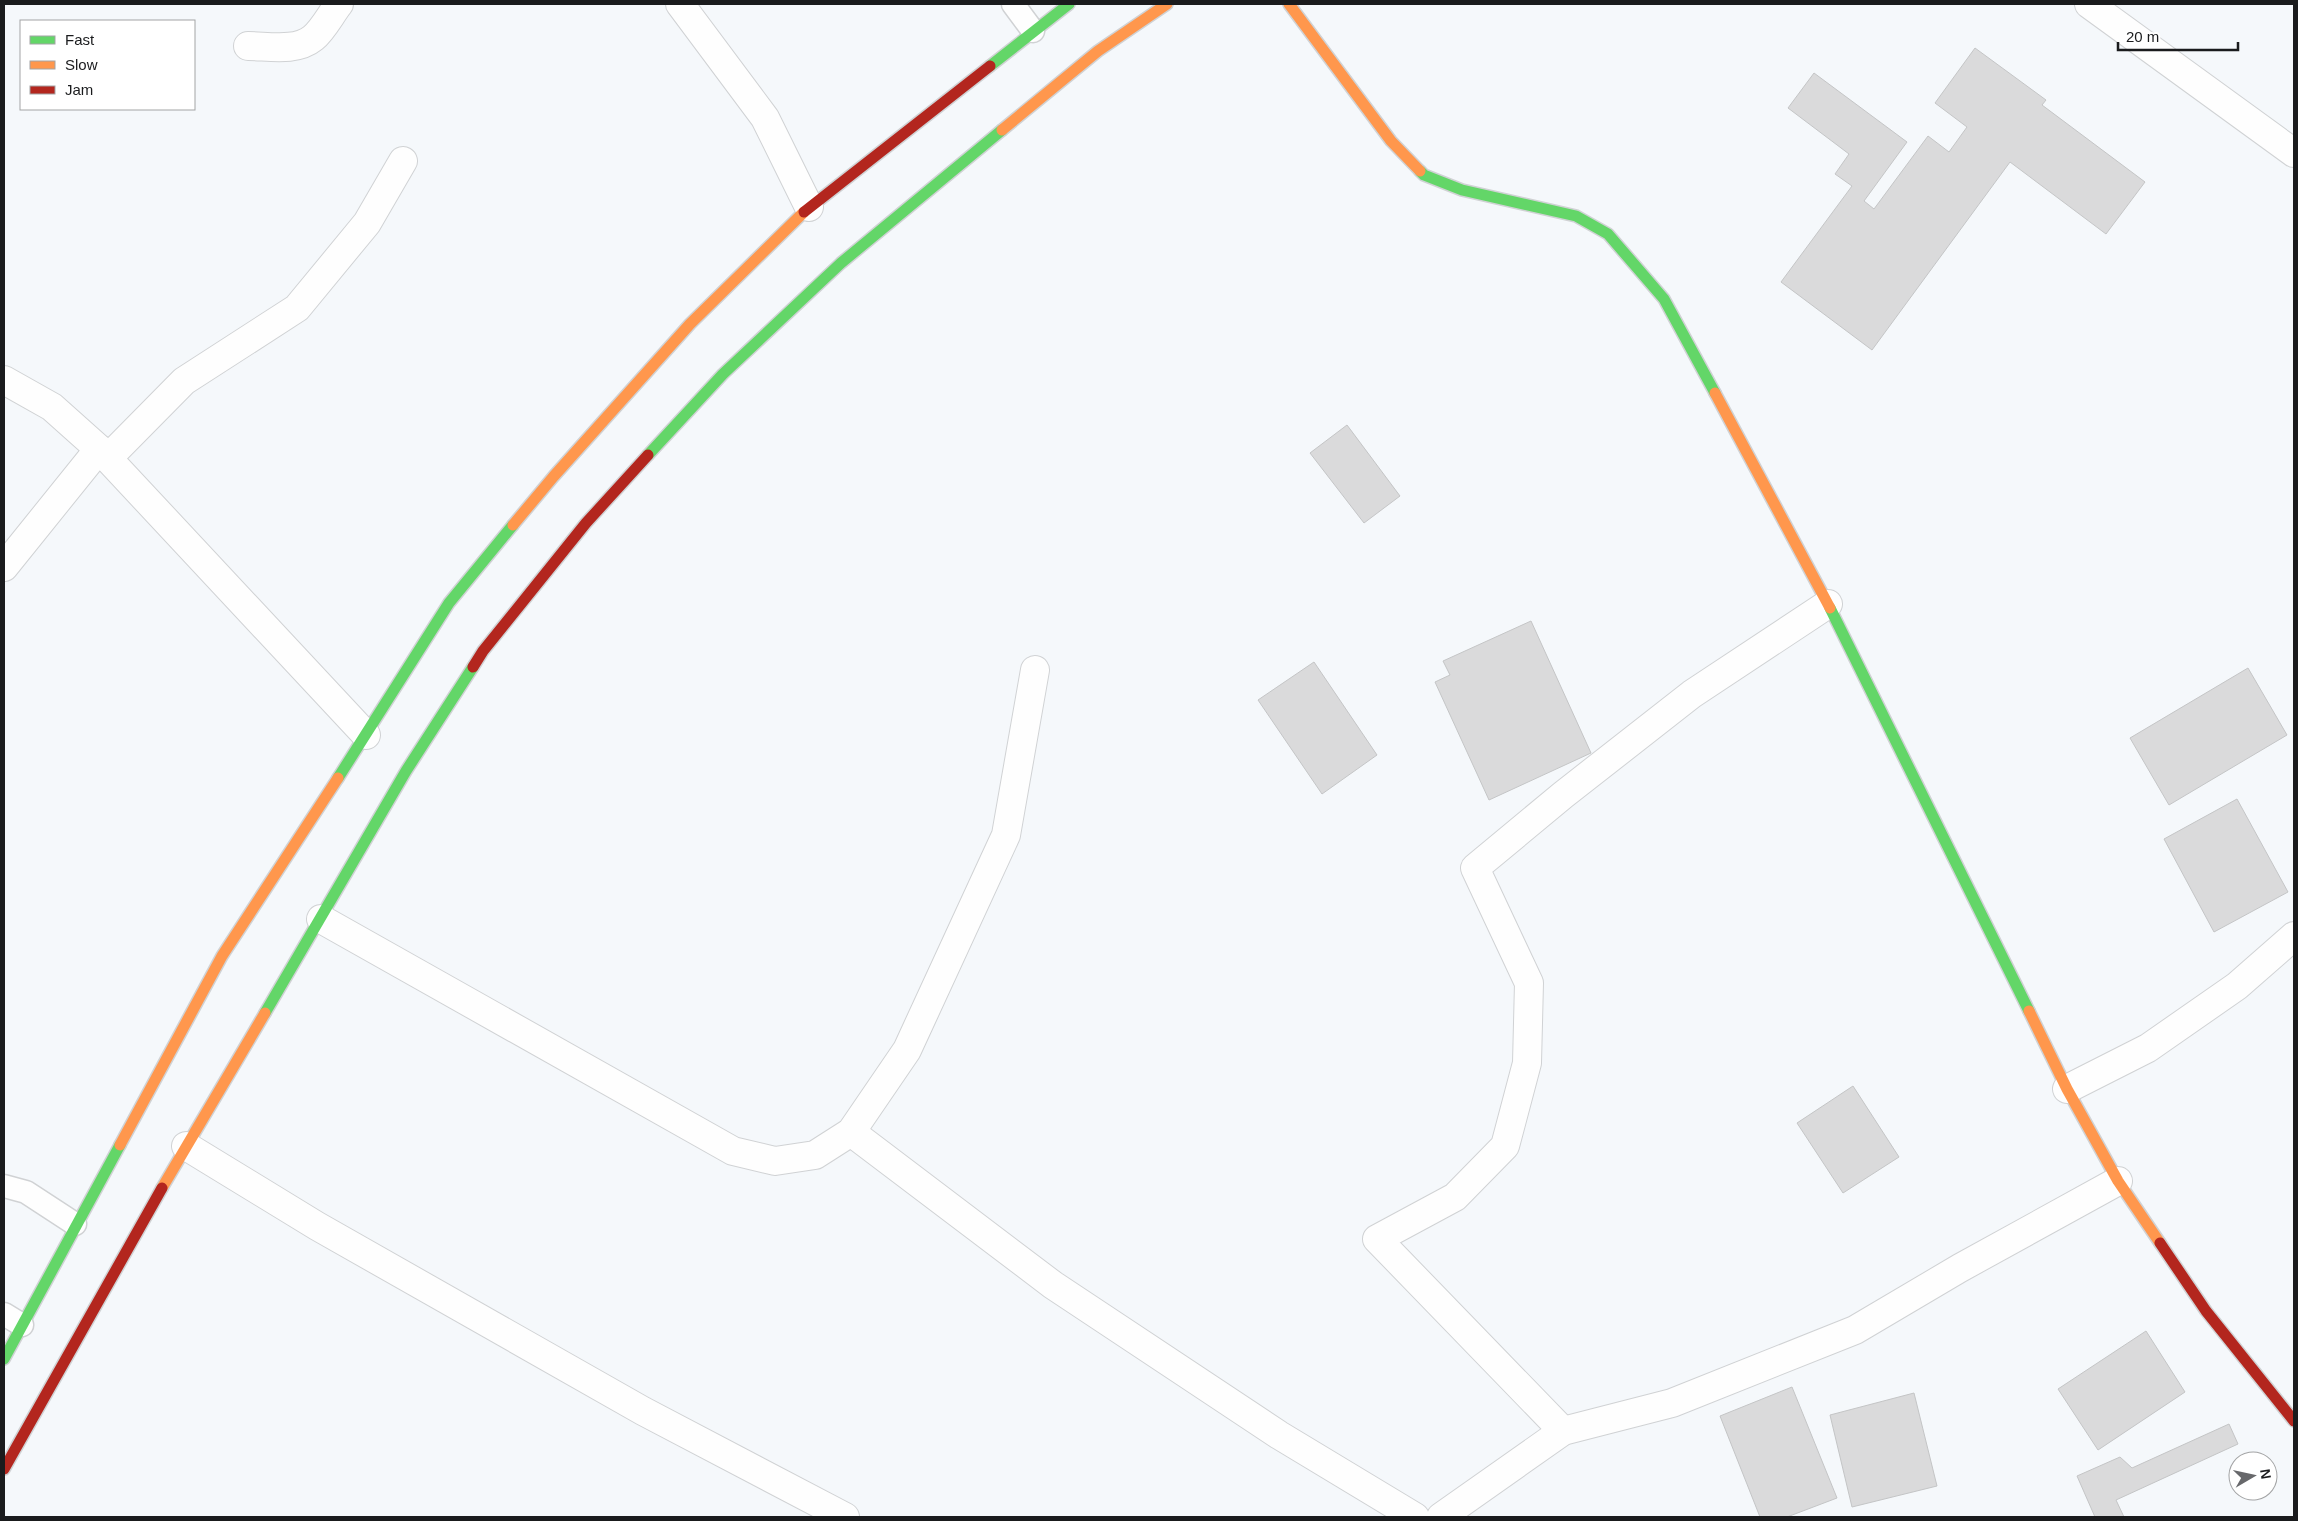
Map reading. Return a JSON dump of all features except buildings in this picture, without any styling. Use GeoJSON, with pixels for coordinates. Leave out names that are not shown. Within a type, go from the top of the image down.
{"type":"FeatureCollection","features":[{"type":"Feature","properties":{"kind":"main road"},"geometry":{"type":"LineString","coordinates":[[4,1359],[13,1320],[76,1224],[222,956],[366,736],[449,603],[554,476],[690,324],[809,207],[1069,4]]}},
{"type":"Feature","properties":{"kind":"main road"},"geometry":{"type":"LineString","coordinates":[[4,1469],[186,1146],[321,919],[406,771],[483,652],[586,523],[717,381],[841,263],[1098,51],[1167,4]]}},
{"type":"Feature","properties":{"kind":"main road"},"geometry":{"type":"LineString","coordinates":[[1289,4],[1392,142],[1424,175],[1462,190],[1576,216],[1608,234],[1664,299],[1828,604],[2067,1089],[2118,1181],[2206,1311],[2294,1421]]}},
{"type":"Feature","properties":{"kind":"street"},"geometry":{"type":"LineString","coordinates":[[248,46],[288,47],[303,44],[314,38],[339,4]]}},
{"type":"Feature","properties":{"kind":"street"},"geometry":{"type":"LineString","coordinates":[[680,4],[765,118],[809,207]]}},
{"type":"Feature","properties":{"kind":"street"},"geometry":{"type":"LineString","coordinates":[[2089,4],[2294,153]]}},
{"type":"Feature","properties":{"kind":"street"},"geometry":{"type":"LineString","coordinates":[[4,567],[104,453],[184,381],[297,308],[367,223],[403,161]]}},
{"type":"Feature","properties":{"kind":"street"},"geometry":{"type":"LineString","coordinates":[[4,380],[52,407],[104,453],[366,736]]}},
{"type":"Feature","properties":{"kind":"street"},"geometry":{"type":"LineString","coordinates":[[1563,1431],[1378,1239],[1455,1197],[1505,1146],[1527,1063],[1529,983],[1475,868],[1563,794],[1692,694],[1828,604]]}},
{"type":"Feature","properties":{"kind":"street"},"geometry":{"type":"LineString","coordinates":[[321,919],[733,1151],[775,1161],[815,1156],[851,1132],[907,1050],[1006,835],[1035,670]]}},
{"type":"Feature","properties":{"kind":"street"},"geometry":{"type":"LineString","coordinates":[[2067,1089],[2148,1048],[2237,986],[2294,936]]}},
{"type":"Feature","properties":{"kind":"street"},"geometry":{"type":"LineString","coordinates":[[851,1132],[1053,1284],[1279,1435],[1415,1517]]}},
{"type":"Feature","properties":{"kind":"street"},"geometry":{"type":"LineString","coordinates":[[186,1146],[317,1226],[643,1411],[845,1517]]}},
{"type":"Feature","properties":{"kind":"street"},"geometry":{"type":"LineString","coordinates":[[1441,1517],[1563,1431],[1672,1403],[1855,1330],[1960,1268],[2118,1181]]}},
{"type":"Feature","properties":{"kind":"lane"},"geometry":{"type":"LineString","coordinates":[[1013,4],[1033,31]]}},
{"type":"Feature","properties":{"kind":"lane"},"geometry":{"type":"LineString","coordinates":[[4,1186],[26,1192],[76,1224]]}},
{"type":"Feature","properties":{"kind":"traffic: fast"},"geometry":{"type":"LineString","coordinates":[[990,66],[1069,4]]}},
{"type":"Feature","properties":{"kind":"traffic: fast"},"geometry":{"type":"LineString","coordinates":[[648,455],[723,374],[841,263],[1002,130]]}},
{"type":"Feature","properties":{"kind":"traffic: fast"},"geometry":{"type":"LineString","coordinates":[[1420,171],[1424,175],[1462,190],[1576,216],[1608,234],[1664,299],[1715,393]]}},
{"type":"Feature","properties":{"kind":"traffic: fast"},"geometry":{"type":"LineString","coordinates":[[338,778],[449,603],[513,525]]}},
{"type":"Feature","properties":{"kind":"traffic: fast"},"geometry":{"type":"LineString","coordinates":[[1830,608],[2029,1011]]}},
{"type":"Feature","properties":{"kind":"traffic: fast"},"geometry":{"type":"LineString","coordinates":[[265,1013],[406,771],[473,667]]}},
{"type":"Feature","properties":{"kind":"traffic: fast"},"geometry":{"type":"LineString","coordinates":[[4,1359],[120,1145]]}},
{"type":"Feature","properties":{"kind":"traffic: slow"},"geometry":{"type":"LineString","coordinates":[[1002,130],[1098,51],[1167,4]]}},
{"type":"Feature","properties":{"kind":"traffic: slow"},"geometry":{"type":"LineString","coordinates":[[1289,4],[1391,141],[1420,171]]}},
{"type":"Feature","properties":{"kind":"traffic: slow"},"geometry":{"type":"LineString","coordinates":[[513,525],[554,476],[690,324],[804,212]]}},
{"type":"Feature","properties":{"kind":"traffic: slow"},"geometry":{"type":"LineString","coordinates":[[1715,393],[1830,608]]}},
{"type":"Feature","properties":{"kind":"traffic: slow"},"geometry":{"type":"LineString","coordinates":[[120,1145],[222,956],[338,778]]}},
{"type":"Feature","properties":{"kind":"traffic: slow"},"geometry":{"type":"LineString","coordinates":[[2029,1011],[2067,1089],[2118,1181],[2160,1243]]}},
{"type":"Feature","properties":{"kind":"traffic: slow"},"geometry":{"type":"LineString","coordinates":[[162,1188],[265,1013]]}},
{"type":"Feature","properties":{"kind":"traffic: jam"},"geometry":{"type":"LineString","coordinates":[[804,212],[990,66]]}},
{"type":"Feature","properties":{"kind":"traffic: jam"},"geometry":{"type":"LineString","coordinates":[[473,667],[483,651],[586,523],[648,455]]}},
{"type":"Feature","properties":{"kind":"traffic: jam"},"geometry":{"type":"LineString","coordinates":[[4,1469],[162,1188]]}},
{"type":"Feature","properties":{"kind":"traffic: jam"},"geometry":{"type":"LineString","coordinates":[[2160,1243],[2206,1311],[2294,1421]]}}]}
